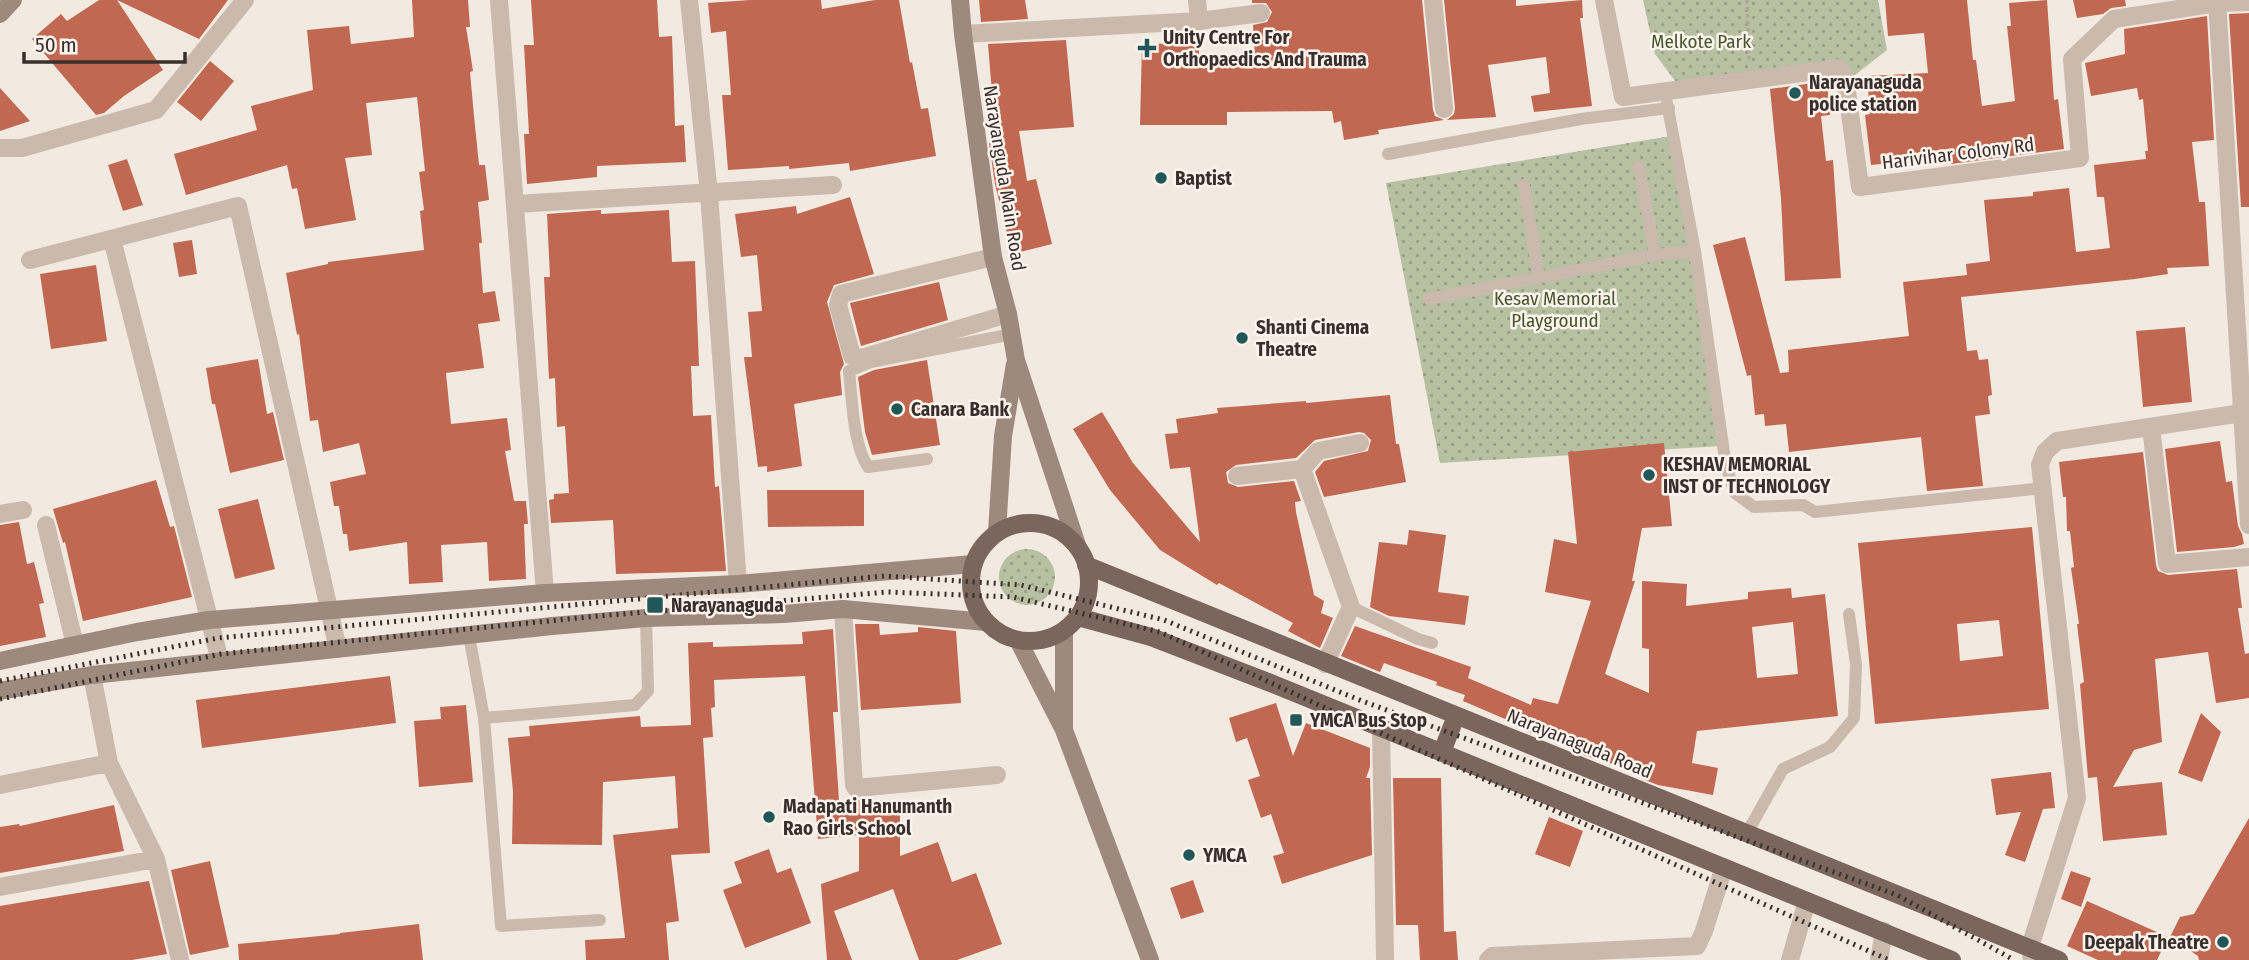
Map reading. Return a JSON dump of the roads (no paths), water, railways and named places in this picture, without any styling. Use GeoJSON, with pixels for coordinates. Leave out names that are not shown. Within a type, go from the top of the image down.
{"type":"FeatureCollection","features":[{"type":"Feature","properties":{"kind":"main road"},"geometry":{"type":"LineString","coordinates":[[0,15],[13,0]]}},
{"type":"Feature","properties":{"kind":"main road","name":"Narayanguda Main Road"},"geometry":{"type":"LineString","coordinates":[[960,0],[962,34],[993,257],[1008,314],[1016,360],[1078,548]]}},
{"type":"Feature","properties":{"kind":"main road","name":"Narayanguda Main Road"},"geometry":{"type":"LineString","coordinates":[[997,532],[1003,436],[1016,360]]}},
{"type":"Feature","properties":{"kind":"main road"},"geometry":{"type":"LineString","coordinates":[[1041,524],[1066,535],[1078,548],[1086,565],[1089,583],[1086,601],[1078,617],[1064,632],[1041,641],[1018,640],[1000,634],[985,622],[975,605],[970,584],[973,564],[982,546],[997,532],[1014,525],[1041,524]]}},
{"type":"Feature","properties":{"kind":"main road"},"geometry":{"type":"LineString","coordinates":[[0,661],[209,620],[545,593],[738,584],[973,564]]}},
{"type":"Feature","properties":{"kind":"main road","name":"Narayanaguda Road"},"geometry":{"type":"LineString","coordinates":[[1086,565],[1747,833],[2031,954],[2059,960]]}},
{"type":"Feature","properties":{"kind":"main road"},"geometry":{"type":"LineString","coordinates":[[0,691],[92,675],[646,618],[784,614],[843,609],[985,622]]}},
{"type":"Feature","properties":{"kind":"main road"},"geometry":{"type":"LineString","coordinates":[[1078,617],[1151,637],[1381,727],[1952,960]]}},
{"type":"Feature","properties":{"kind":"main road"},"geometry":{"type":"LineString","coordinates":[[1063,730],[1064,632]]}},
{"type":"Feature","properties":{"kind":"main road"},"geometry":{"type":"LineString","coordinates":[[1018,640],[1063,730],[1150,960]]}},
{"type":"Feature","properties":{"kind":"main road"},"geometry":{"type":"LineString","coordinates":[[1442,752],[1456,716]]}},
{"type":"Feature","properties":{"kind":"street"},"geometry":{"type":"LineString","coordinates":[[0,148],[22,148],[156,110],[245,0]]}},
{"type":"Feature","properties":{"kind":"street"},"geometry":{"type":"LineString","coordinates":[[499,0],[545,593]]}},
{"type":"Feature","properties":{"kind":"street"},"geometry":{"type":"LineString","coordinates":[[689,0],[709,194],[738,584]]}},
{"type":"Feature","properties":{"kind":"street"},"geometry":{"type":"LineString","coordinates":[[1197,0],[1199,21]]}},
{"type":"Feature","properties":{"kind":"street"},"geometry":{"type":"LineString","coordinates":[[1433,0],[1444,109]]}},
{"type":"Feature","properties":{"kind":"street","name":"Harivihar Colony Rd"},"geometry":{"type":"LineString","coordinates":[[1604,0],[1623,97],[1667,100],[1750,82],[1838,68],[1845,77],[1860,187],[2080,158],[2072,59],[2114,19],[2217,2],[2249,2]]}},
{"type":"Feature","properties":{"kind":"street"},"geometry":{"type":"LineString","coordinates":[[2217,2],[2249,525]]}},
{"type":"Feature","properties":{"kind":"street"},"geometry":{"type":"LineString","coordinates":[[962,34],[1199,21],[1261,13]]}},
{"type":"Feature","properties":{"kind":"street"},"geometry":{"type":"LineString","coordinates":[[516,204],[833,185]]}},
{"type":"Feature","properties":{"kind":"street"},"geometry":{"type":"LineString","coordinates":[[30,260],[237,206],[338,649]]}},
{"type":"Feature","properties":{"kind":"street"},"geometry":{"type":"LineString","coordinates":[[112,239],[220,661]]}},
{"type":"Feature","properties":{"kind":"street"},"geometry":{"type":"LineString","coordinates":[[993,257],[841,294],[838,305],[852,356],[861,358],[1008,314]]}},
{"type":"Feature","properties":{"kind":"street"},"geometry":{"type":"LineString","coordinates":[[2031,954],[2077,798],[2040,465],[2042,458],[2057,441],[2242,413]]}},
{"type":"Feature","properties":{"kind":"street"},"geometry":{"type":"LineString","coordinates":[[2151,427],[2166,564],[2249,557]]}},
{"type":"Feature","properties":{"kind":"street"},"geometry":{"type":"LineString","coordinates":[[1237,475],[1302,469],[1318,451],[1360,443]]}},
{"type":"Feature","properties":{"kind":"street"},"geometry":{"type":"LineString","coordinates":[[1302,469],[1352,607],[1325,664]]}},
{"type":"Feature","properties":{"kind":"street"},"geometry":{"type":"LineString","coordinates":[[0,514],[23,510]]}},
{"type":"Feature","properties":{"kind":"street"},"geometry":{"type":"LineString","coordinates":[[46,525],[75,645]]}},
{"type":"Feature","properties":{"kind":"street"},"geometry":{"type":"LineString","coordinates":[[843,609],[856,788],[997,775]]}},
{"type":"Feature","properties":{"kind":"street"},"geometry":{"type":"LineString","coordinates":[[92,675],[109,763],[156,859],[180,960]]}},
{"type":"Feature","properties":{"kind":"street"},"geometry":{"type":"LineString","coordinates":[[1381,727],[1385,960]]}},
{"type":"Feature","properties":{"kind":"street"},"geometry":{"type":"LineString","coordinates":[[0,785],[109,763]]}},
{"type":"Feature","properties":{"kind":"street"},"geometry":{"type":"LineString","coordinates":[[0,887],[156,859]]}},
{"type":"Feature","properties":{"kind":"street"},"geometry":{"type":"LineString","coordinates":[[1488,960],[1492,956],[1698,953],[1724,867]]}},
{"type":"Feature","properties":{"kind":"street"},"geometry":{"type":"LineString","coordinates":[[1790,960],[1807,901]]}},
{"type":"Feature","properties":{"kind":"street"},"geometry":{"type":"LineString","coordinates":[[1879,960],[1884,932]]}},
{"type":"Feature","properties":{"kind":"lane"},"geometry":{"type":"LineString","coordinates":[[1388,154],[1581,119],[1667,100],[1695,251],[1726,467],[1735,493],[1754,507],[1804,505],[1815,512],[2043,488]]}},
{"type":"Feature","properties":{"kind":"lane"},"geometry":{"type":"LineString","coordinates":[[1639,166],[1655,255]]}},
{"type":"Feature","properties":{"kind":"lane"},"geometry":{"type":"LineString","coordinates":[[1524,185],[1539,278]]}},
{"type":"Feature","properties":{"kind":"lane"},"geometry":{"type":"LineString","coordinates":[[1429,299],[1655,255],[1695,251]]}},
{"type":"Feature","properties":{"kind":"lane"},"geometry":{"type":"LineString","coordinates":[[928,459],[869,467],[863,460],[859,444],[849,371],[871,362],[1012,334]]}},
{"type":"Feature","properties":{"kind":"lane"},"geometry":{"type":"LineString","coordinates":[[1352,607],[1432,643]]}},
{"type":"Feature","properties":{"kind":"lane"},"geometry":{"type":"LineString","coordinates":[[1747,833],[1783,769],[1830,747],[1854,718],[1856,664],[1849,614]]}},
{"type":"Feature","properties":{"kind":"lane"},"geometry":{"type":"LineString","coordinates":[[484,718],[635,705],[648,691],[646,618]]}},
{"type":"Feature","properties":{"kind":"lane"},"geometry":{"type":"LineString","coordinates":[[469,635],[484,718],[501,926],[600,920]]}},
{"type":"Feature","properties":{"kind":"railway"},"geometry":{"type":"LineString","coordinates":[[0,681],[218,638],[884,576],[1021,585],[1164,620],[1362,701],[1897,895],[2014,960]]}},
{"type":"Feature","properties":{"kind":"railway"},"geometry":{"type":"LineString","coordinates":[[0,699],[221,654],[598,616],[888,592],[1013,597],[1160,632],[1889,960]]}},
{"type":"Feature","properties":{"kind":"place","name":"Unity Centre For Orthopaedics And Trauma"},"geometry":{"type":"Point","coordinates":[1147,48]}},
{"type":"Feature","properties":{"kind":"place","name":"Narayanaguda police station"},"geometry":{"type":"Point","coordinates":[1795,93]}},
{"type":"Feature","properties":{"kind":"place","name":"Baptist"},"geometry":{"type":"Point","coordinates":[1161,178]}},
{"type":"Feature","properties":{"kind":"place","name":"Shanti Cinema Theatre"},"geometry":{"type":"Point","coordinates":[1242,338]}},
{"type":"Feature","properties":{"kind":"place","name":"Canara Bank"},"geometry":{"type":"Point","coordinates":[897,409]}},
{"type":"Feature","properties":{"kind":"place","name":"KESHAV MEMORIAL INST OF TECHNOLOGY"},"geometry":{"type":"Point","coordinates":[1649,475]}},
{"type":"Feature","properties":{"kind":"place","name":"Narayanaguda"},"geometry":{"type":"Point","coordinates":[655,605]}},
{"type":"Feature","properties":{"kind":"place","name":"YMCA Bus Stop"},"geometry":{"type":"Point","coordinates":[1296,720]}},
{"type":"Feature","properties":{"kind":"place","name":"Madapati Hanumanth Rao Girls School"},"geometry":{"type":"Point","coordinates":[769,817]}},
{"type":"Feature","properties":{"kind":"place","name":"YMCA"},"geometry":{"type":"Point","coordinates":[1189,855]}},
{"type":"Feature","properties":{"kind":"place","name":"Deepak Theatre"},"geometry":{"type":"Point","coordinates":[2223,942]}},
{"type":"Feature","properties":{"kind":"park label","name":"Melkote Park"},"geometry":{"type":"Point","coordinates":[1701,41]}},
{"type":"Feature","properties":{"kind":"park label","name":"Kesav Memorial Playground"},"geometry":{"type":"Point","coordinates":[1555,309]}}]}
